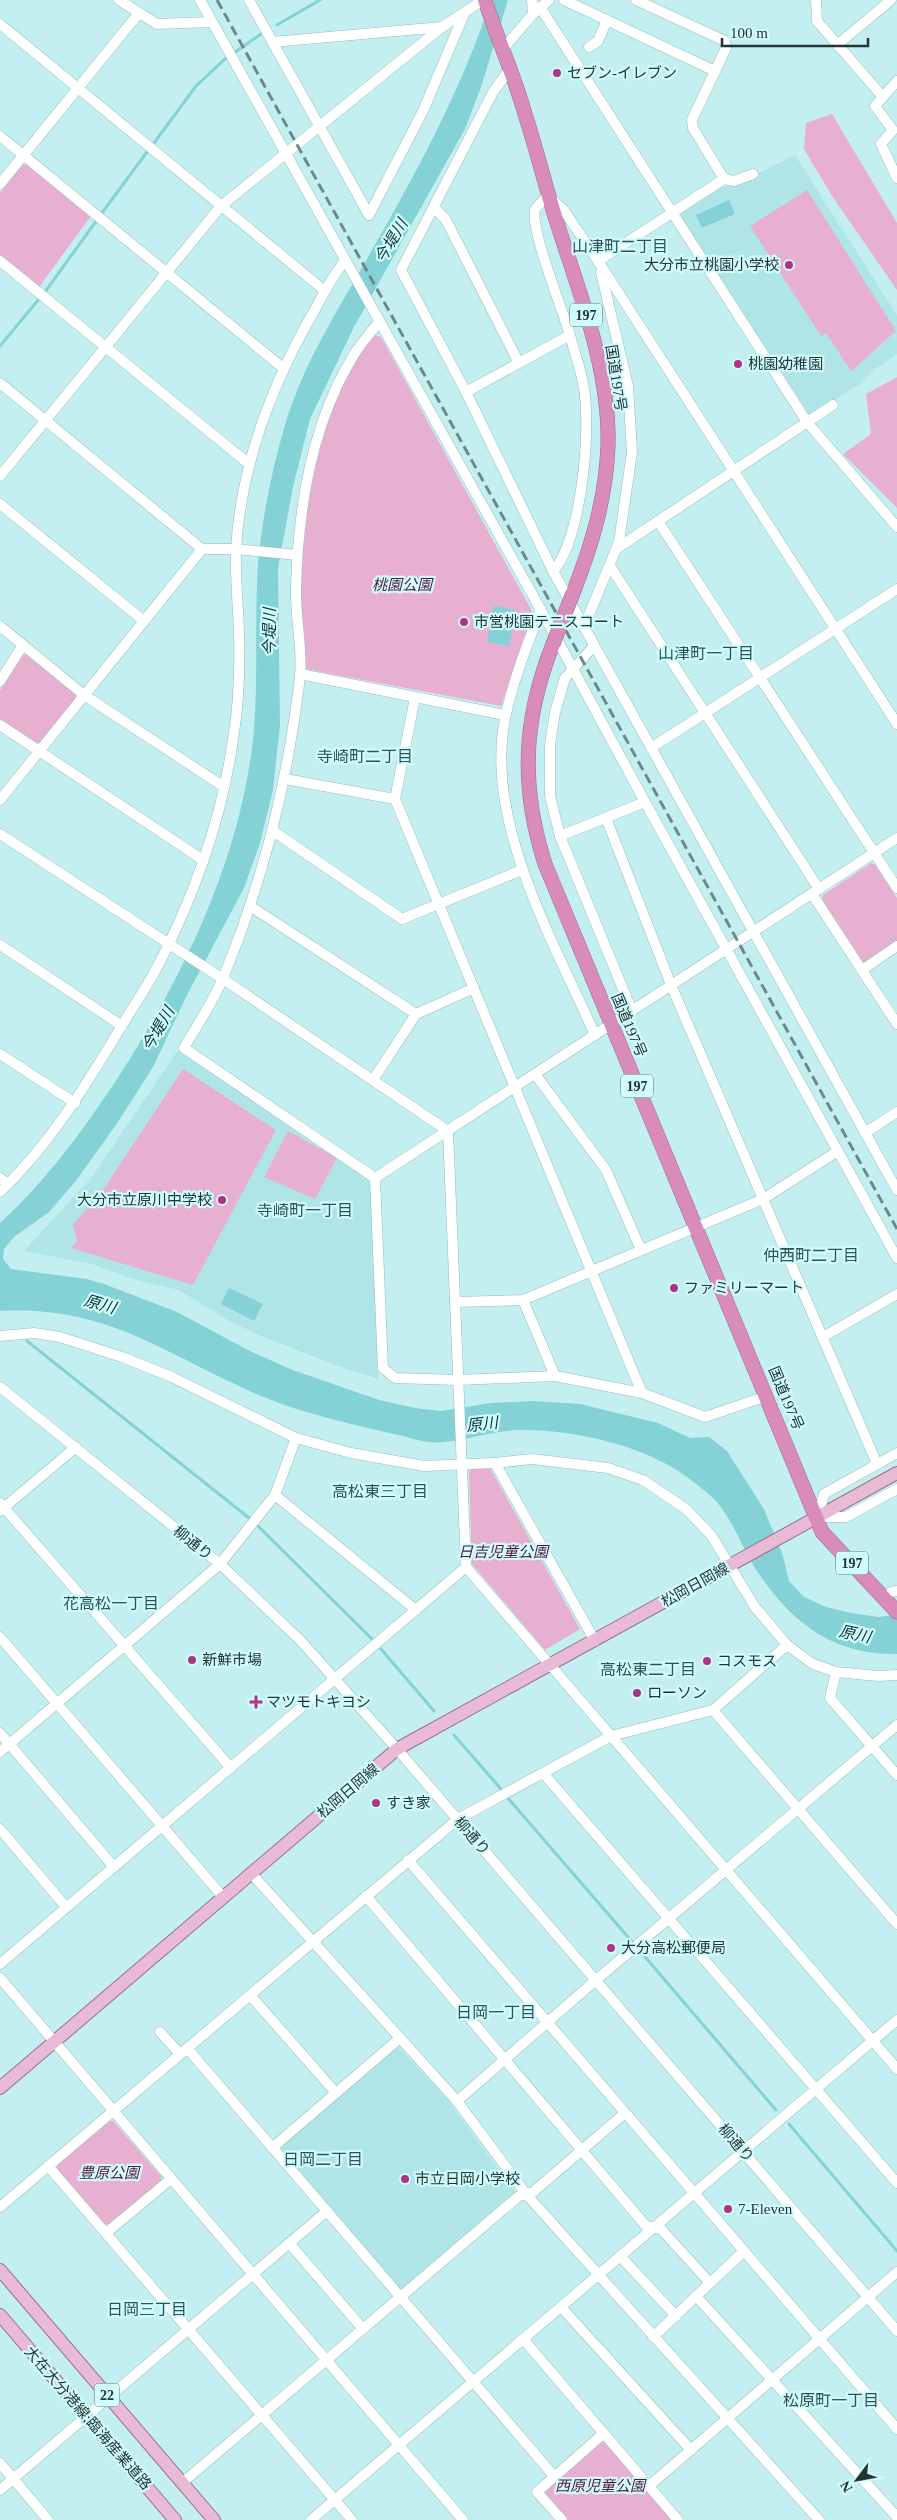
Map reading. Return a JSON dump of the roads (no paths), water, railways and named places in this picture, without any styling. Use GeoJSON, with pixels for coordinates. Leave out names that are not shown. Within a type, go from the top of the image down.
{"type":"FeatureCollection","features":[{"type":"Feature","properties":{"kind":"highway","name":"国道197号"},"geometry":{"type":"LineString","coordinates":[[485,1],[525,113],[548,196],[593,339],[605,400],[608,446],[602,500],[593,539],[536,694],[528,738],[528,778],[532,813],[545,864],[818,1516],[822,1532],[895,1600]]}},
{"type":"Feature","properties":{"kind":"main road"},"geometry":{"type":"LineString","coordinates":[[818,1516],[897,1473]]}},
{"type":"Feature","properties":{"kind":"main road","name":"松岡日岡線"},"geometry":{"type":"LineString","coordinates":[[0,2088],[398,1749],[818,1516]]}},
{"type":"Feature","properties":{"kind":"main road","name":"大在大分港線;臨海産業道路"},"geometry":{"type":"LineString","coordinates":[[0,2270],[214,2520]]}},
{"type":"Feature","properties":{"kind":"main road","name":"大在大分港線;臨海産業道路"},"geometry":{"type":"LineString","coordinates":[[0,2316],[175,2520]]}},
{"type":"Feature","properties":{"kind":"street"},"geometry":{"type":"LineString","coordinates":[[119,0],[157,24],[211,22]]}},
{"type":"Feature","properties":{"kind":"street"},"geometry":{"type":"LineString","coordinates":[[200,0],[573,667],[726,950],[897,1258]]}},
{"type":"Feature","properties":{"kind":"street"},"geometry":{"type":"LineString","coordinates":[[248,0],[369,215],[422,111],[465,11]]}},
{"type":"Feature","properties":{"kind":"street"},"geometry":{"type":"LineString","coordinates":[[532,0],[532,14]]}},
{"type":"Feature","properties":{"kind":"street"},"geometry":{"type":"LineString","coordinates":[[501,46],[532,14],[549,0]]}},
{"type":"Feature","properties":{"kind":"street"},"geometry":{"type":"LineString","coordinates":[[564,0],[715,71]]}},
{"type":"Feature","properties":{"kind":"street"},"geometry":{"type":"LineString","coordinates":[[636,0],[725,41],[726,48],[692,120],[693,128],[724,178],[734,181],[753,174]]}},
{"type":"Feature","properties":{"kind":"street"},"geometry":{"type":"LineString","coordinates":[[816,0],[817,21],[883,97]]}},
{"type":"Feature","properties":{"kind":"street"},"geometry":{"type":"LineString","coordinates":[[837,45],[891,0]]}},
{"type":"Feature","properties":{"kind":"street"},"geometry":{"type":"LineString","coordinates":[[0,476],[221,206],[442,28],[465,11],[485,1]]}},
{"type":"Feature","properties":{"kind":"street"},"geometry":{"type":"LineString","coordinates":[[540,7],[807,422],[897,527]]}},
{"type":"Feature","properties":{"kind":"street"},"geometry":{"type":"LineString","coordinates":[[0,184],[139,13]]}},
{"type":"Feature","properties":{"kind":"street"},"geometry":{"type":"LineString","coordinates":[[589,47],[598,41],[607,20]]}},
{"type":"Feature","properties":{"kind":"street"},"geometry":{"type":"LineString","coordinates":[[0,24],[325,291]]}},
{"type":"Feature","properties":{"kind":"street"},"geometry":{"type":"LineString","coordinates":[[272,42],[442,28]]}},
{"type":"Feature","properties":{"kind":"street"},"geometry":{"type":"LineString","coordinates":[[510,69],[493,92],[435,208],[401,270],[466,392],[553,571],[897,1190]]}},
{"type":"Feature","properties":{"kind":"street"},"geometry":{"type":"LineString","coordinates":[[897,81],[875,106],[893,130],[881,144],[897,178]]}},
{"type":"Feature","properties":{"kind":"street"},"geometry":{"type":"LineString","coordinates":[[0,136],[284,368]]}},
{"type":"Feature","properties":{"kind":"street"},"geometry":{"type":"LineString","coordinates":[[598,261],[724,178]]}},
{"type":"Feature","properties":{"kind":"street"},"geometry":{"type":"LineString","coordinates":[[553,571],[567,548],[576,519],[584,463],[584,384],[538,236],[534,216],[536,208],[548,196],[563,209],[598,261],[897,724]]}},
{"type":"Feature","properties":{"kind":"street"},"geometry":{"type":"LineString","coordinates":[[435,208],[446,220],[519,363]]}},
{"type":"Feature","properties":{"kind":"street"},"geometry":{"type":"LineString","coordinates":[[0,260],[248,464]]}},
{"type":"Feature","properties":{"kind":"street"},"geometry":{"type":"LineString","coordinates":[[584,627],[616,549],[632,452],[628,386],[598,261]]}},
{"type":"Feature","properties":{"kind":"street"},"geometry":{"type":"LineString","coordinates":[[0,1192],[4,1181],[47,1143],[76,1103],[153,976],[203,860],[224,787],[234,738],[238,681],[238,630],[235,595],[236,549],[240,503],[248,464],[266,411],[284,368],[325,291],[348,265]]}},
{"type":"Feature","properties":{"kind":"street"},"geometry":{"type":"LineString","coordinates":[[375,1178],[184,1048],[223,979],[250,906],[273,831],[284,779],[300,674],[296,591],[292,555],[315,445],[331,400],[356,352],[379,322]]}},
{"type":"Feature","properties":{"kind":"street"},"geometry":{"type":"LineString","coordinates":[[466,392],[570,335]]}},
{"type":"Feature","properties":{"kind":"street"},"geometry":{"type":"LineString","coordinates":[[0,383],[202,548],[249,550],[292,555]]}},
{"type":"Feature","properties":{"kind":"street"},"geometry":{"type":"LineString","coordinates":[[616,549],[833,405]]}},
{"type":"Feature","properties":{"kind":"street"},"geometry":{"type":"LineString","coordinates":[[0,504],[144,621]]}},
{"type":"Feature","properties":{"kind":"street"},"geometry":{"type":"LineString","coordinates":[[658,521],[897,888]]}},
{"type":"Feature","properties":{"kind":"street"},"geometry":{"type":"LineString","coordinates":[[0,800],[202,548]]}},
{"type":"Feature","properties":{"kind":"street"},"geometry":{"type":"LineString","coordinates":[[610,566],[705,713],[897,1024]]}},
{"type":"Feature","properties":{"kind":"street"},"geometry":{"type":"LineString","coordinates":[[651,748],[897,589]]}},
{"type":"Feature","properties":{"kind":"street"},"geometry":{"type":"LineString","coordinates":[[541,610],[520,662],[505,715],[502,743],[503,784],[508,820],[522,870],[595,1035]]}},
{"type":"Feature","properties":{"kind":"street"},"geometry":{"type":"LineString","coordinates":[[0,626],[84,695],[224,787]]}},
{"type":"Feature","properties":{"kind":"street"},"geometry":{"type":"LineString","coordinates":[[0,680],[23,645]]}},
{"type":"Feature","properties":{"kind":"street"},"geometry":{"type":"LineString","coordinates":[[594,646],[565,678],[557,704],[550,745],[550,796],[560,836],[632,1011]]}},
{"type":"Feature","properties":{"kind":"street"},"geometry":{"type":"LineString","coordinates":[[300,674],[505,715]]}},
{"type":"Feature","properties":{"kind":"street"},"geometry":{"type":"LineString","coordinates":[[415,698],[395,799],[642,1393]]}},
{"type":"Feature","properties":{"kind":"street"},"geometry":{"type":"LineString","coordinates":[[0,725],[203,860]]}},
{"type":"Feature","properties":{"kind":"street"},"geometry":{"type":"LineString","coordinates":[[284,779],[395,799]]}},
{"type":"Feature","properties":{"kind":"street"},"geometry":{"type":"LineString","coordinates":[[560,836],[645,802]]}},
{"type":"Feature","properties":{"kind":"street"},"geometry":{"type":"LineString","coordinates":[[606,818],[671,986],[877,1464]]}},
{"type":"Feature","properties":{"kind":"street"},"geometry":{"type":"LineString","coordinates":[[273,831],[402,919],[522,870]]}},
{"type":"Feature","properties":{"kind":"street"},"geometry":{"type":"LineString","coordinates":[[0,834],[223,979],[448,1131]]}},
{"type":"Feature","properties":{"kind":"street"},"geometry":{"type":"LineString","coordinates":[[375,1178],[897,838]]}},
{"type":"Feature","properties":{"kind":"street"},"geometry":{"type":"LineString","coordinates":[[250,906],[416,1014]]}},
{"type":"Feature","properties":{"kind":"street"},"geometry":{"type":"LineString","coordinates":[[0,945],[122,1026]]}},
{"type":"Feature","properties":{"kind":"street"},"geometry":{"type":"LineString","coordinates":[[862,970],[897,946]]}},
{"type":"Feature","properties":{"kind":"street"},"geometry":{"type":"LineString","coordinates":[[373,1080],[416,1014],[474,988]]}},
{"type":"Feature","properties":{"kind":"street"},"geometry":{"type":"LineString","coordinates":[[0,1054],[76,1103]]}},
{"type":"Feature","properties":{"kind":"street"},"geometry":{"type":"LineString","coordinates":[[535,1074],[606,1170],[641,1250]]}},
{"type":"Feature","properties":{"kind":"street"},"geometry":{"type":"LineString","coordinates":[[865,1133],[897,1112]]}},
{"type":"Feature","properties":{"kind":"street"},"geometry":{"type":"LineString","coordinates":[[448,1131],[466,1567],[897,2069]]}},
{"type":"Feature","properties":{"kind":"street"},"geometry":{"type":"LineString","coordinates":[[455,1302],[523,1300],[763,1199],[838,1151]]}},
{"type":"Feature","properties":{"kind":"street"},"geometry":{"type":"LineString","coordinates":[[375,1178],[383,1368],[395,1378],[458,1380],[555,1376],[642,1393],[705,1417],[767,1396]]}},
{"type":"Feature","properties":{"kind":"street"},"geometry":{"type":"LineString","coordinates":[[823,1337],[897,1294]]}},
{"type":"Feature","properties":{"kind":"street"},"geometry":{"type":"LineString","coordinates":[[523,1300],[555,1376]]}},
{"type":"Feature","properties":{"kind":"street"},"geometry":{"type":"LineString","coordinates":[[0,1336],[34,1333],[60,1337],[122,1357],[172,1377],[296,1438],[351,1453],[416,1464],[495,1463],[532,1458],[608,1468],[643,1480],[686,1509],[711,1535],[755,1608],[787,1645],[813,1664],[836,1672],[878,1676],[897,1675]]}},
{"type":"Feature","properties":{"kind":"street","name":"柳通り"},"geometry":{"type":"LineString","coordinates":[[0,1387],[220,1564],[301,1641],[398,1749],[897,2331]]}},
{"type":"Feature","properties":{"kind":"street"},"geometry":{"type":"LineString","coordinates":[[0,1752],[220,1564],[275,1495],[296,1438]]}},
{"type":"Feature","properties":{"kind":"street"},"geometry":{"type":"LineString","coordinates":[[76,1447],[2,1507],[230,1768]]}},
{"type":"Feature","properties":{"kind":"street"},"geometry":{"type":"LineString","coordinates":[[897,1452],[824,1494],[818,1516],[846,1517],[897,1489]]}},
{"type":"Feature","properties":{"kind":"street"},"geometry":{"type":"LineString","coordinates":[[495,1463],[595,1641]]}},
{"type":"Feature","properties":{"kind":"street"},"geometry":{"type":"LineString","coordinates":[[275,1495],[416,1610]]}},
{"type":"Feature","properties":{"kind":"street"},"geometry":{"type":"LineString","coordinates":[[0,1964],[466,1567]]}},
{"type":"Feature","properties":{"kind":"street"},"geometry":{"type":"LineString","coordinates":[[0,1637],[223,1897]]}},
{"type":"Feature","properties":{"kind":"street"},"geometry":{"type":"LineString","coordinates":[[0,2207],[458,1819],[611,1736],[713,1710],[787,1645]]}},
{"type":"Feature","properties":{"kind":"street"},"geometry":{"type":"LineString","coordinates":[[836,1672],[830,1698],[897,1775]]}},
{"type":"Feature","properties":{"kind":"street"},"geometry":{"type":"LineString","coordinates":[[713,1710],[897,1924]]}},
{"type":"Feature","properties":{"kind":"street"},"geometry":{"type":"LineString","coordinates":[[457,2101],[596,1980],[727,1871],[897,1725]]}},
{"type":"Feature","properties":{"kind":"street"},"geometry":{"type":"LineString","coordinates":[[0,1733],[114,1867]]}},
{"type":"Feature","properties":{"kind":"street"},"geometry":{"type":"LineString","coordinates":[[543,1773],[897,2183]]}},
{"type":"Feature","properties":{"kind":"street"},"geometry":{"type":"LineString","coordinates":[[0,1829],[66,1907]]}},
{"type":"Feature","properties":{"kind":"street"},"geometry":{"type":"LineString","coordinates":[[408,1860],[897,2429]]}},
{"type":"Feature","properties":{"kind":"street"},"geometry":{"type":"LineString","coordinates":[[251,1873],[457,2101],[526,2194],[819,2520]]}},
{"type":"Feature","properties":{"kind":"street"},"geometry":{"type":"LineString","coordinates":[[366,1896],[646,2226],[661,2229],[710,2283]]}},
{"type":"Feature","properties":{"kind":"street"},"geometry":{"type":"LineString","coordinates":[[0,1978],[463,2520]]}},
{"type":"Feature","properties":{"kind":"street"},"geometry":{"type":"LineString","coordinates":[[250,1995],[336,2093]]}},
{"type":"Feature","properties":{"kind":"street"},"geometry":{"type":"LineString","coordinates":[[311,2520],[897,2020]]}},
{"type":"Feature","properties":{"kind":"street"},"geometry":{"type":"LineString","coordinates":[[160,2032],[183,2051],[272,2148],[554,2476]]}},
{"type":"Feature","properties":{"kind":"street"},"geometry":{"type":"LineString","coordinates":[[272,2148],[400,2038]]}},
{"type":"Feature","properties":{"kind":"street"},"geometry":{"type":"LineString","coordinates":[[182,2483],[519,2196],[532,2192],[626,2113]]}},
{"type":"Feature","properties":{"kind":"street"},"geometry":{"type":"LineString","coordinates":[[48,2166],[352,2520]]}},
{"type":"Feature","properties":{"kind":"street"},"geometry":{"type":"LineString","coordinates":[[106,2233],[171,2178]]}},
{"type":"Feature","properties":{"kind":"street"},"geometry":{"type":"LineString","coordinates":[[0,2490],[327,2211]]}},
{"type":"Feature","properties":{"kind":"street"},"geometry":{"type":"LineString","coordinates":[[289,2243],[363,2329]]}},
{"type":"Feature","properties":{"kind":"street"},"geometry":{"type":"LineString","coordinates":[[653,2337],[744,2251]]}},
{"type":"Feature","properties":{"kind":"street"},"geometry":{"type":"LineString","coordinates":[[620,2256],[676,2316]]}},
{"type":"Feature","properties":{"kind":"street"},"geometry":{"type":"LineString","coordinates":[[649,2486],[897,2272]]}},
{"type":"Feature","properties":{"kind":"street"},"geometry":{"type":"LineString","coordinates":[[696,2296],[897,2517]]}},
{"type":"Feature","properties":{"kind":"street"},"geometry":{"type":"LineString","coordinates":[[561,2307],[691,2450]]}},
{"type":"Feature","properties":{"kind":"street"},"geometry":{"type":"LineString","coordinates":[[523,2338],[678,2520]]}},
{"type":"Feature","properties":{"kind":"street"},"geometry":{"type":"LineString","coordinates":[[562,2520],[537,2492],[604,2433]]}},
{"type":"Feature","properties":{"kind":"street"},"geometry":{"type":"LineString","coordinates":[[0,2463],[48,2520]]}},
{"type":"Feature","properties":{"kind":"water"},"geometry":{"type":"Polygon","coordinates":[[[491,0],[508,0],[481,87],[465,129],[354,327],[310,419],[293,487],[278,568],[280,725],[273,790],[260,843],[244,888],[188,993],[153,1067],[116,1125],[75,1182],[49,1212],[14,1237],[4,1249],[3,1259],[11,1269],[87,1279],[104,1284],[177,1312],[250,1351],[290,1369],[379,1400],[415,1408],[441,1411],[491,1403],[533,1401],[580,1404],[658,1423],[690,1438],[709,1437],[727,1451],[764,1509],[783,1556],[789,1581],[804,1597],[826,1607],[878,1617],[897,1615],[897,1654],[874,1653],[835,1643],[801,1622],[772,1592],[759,1574],[728,1517],[715,1500],[687,1477],[650,1456],[607,1441],[562,1432],[540,1430],[497,1432],[450,1441],[422,1441],[302,1411],[282,1404],[243,1388],[155,1345],[99,1323],[69,1315],[36,1311],[0,1311],[0,1223],[49,1172],[119,1076],[143,1038],[186,957],[222,873],[246,785],[253,740],[256,696],[258,564],[268,494],[285,425],[312,357],[406,190],[438,128],[467,65],[491,0]]]}},
{"type":"Feature","properties":{"kind":"water"},"geometry":{"type":"Polygon","coordinates":[[[729,200],[735,214],[702,228],[696,215],[729,200]]]}},
{"type":"Feature","properties":{"kind":"water"},"geometry":{"type":"Polygon","coordinates":[[[494,606],[516,610],[509,646],[487,642],[494,606]]]}},
{"type":"Feature","properties":{"kind":"water"},"geometry":{"type":"Polygon","coordinates":[[[229,1288],[263,1304],[254,1321],[221,1304],[229,1288]]]}},
{"type":"Feature","properties":{"kind":"waterway"},"geometry":{"type":"LineString","coordinates":[[277,25],[320,0]]}},
{"type":"Feature","properties":{"kind":"waterway"},"geometry":{"type":"LineString","coordinates":[[235,52],[261,34]]}},
{"type":"Feature","properties":{"kind":"waterway"},"geometry":{"type":"LineString","coordinates":[[154,143],[196,86],[226,58]]}},
{"type":"Feature","properties":{"kind":"waterway"},"geometry":{"type":"LineString","coordinates":[[102,213],[147,152]]}},
{"type":"Feature","properties":{"kind":"waterway"},"geometry":{"type":"LineString","coordinates":[[45,292],[97,220]]}},
{"type":"Feature","properties":{"kind":"waterway"},"geometry":{"type":"LineString","coordinates":[[0,346],[39,299]]}},
{"type":"Feature","properties":{"kind":"waterway"},"geometry":{"type":"LineString","coordinates":[[27,1341],[249,1518]]}},
{"type":"Feature","properties":{"kind":"waterway"},"geometry":{"type":"LineString","coordinates":[[258,1526],[372,1639]]}},
{"type":"Feature","properties":{"kind":"waterway"},"geometry":{"type":"LineString","coordinates":[[381,1649],[434,1711]]}},
{"type":"Feature","properties":{"kind":"waterway"},"geometry":{"type":"LineString","coordinates":[[454,1735],[501,1789]]}},
{"type":"Feature","properties":{"kind":"waterway"},"geometry":{"type":"LineString","coordinates":[[507,1797],[634,1944]]}},
{"type":"Feature","properties":{"kind":"waterway"},"geometry":{"type":"LineString","coordinates":[[640,1951],[776,2110]]}},
{"type":"Feature","properties":{"kind":"waterway"},"geometry":{"type":"LineString","coordinates":[[789,2124],[897,2251]]}},
{"type":"Feature","properties":{"kind":"railway"},"geometry":{"type":"LineString","coordinates":[[217,0],[897,1229]]}},
{"type":"Feature","properties":{"kind":"place","name":"セブン-イレブン"},"geometry":{"type":"Point","coordinates":[557,73]}},
{"type":"Feature","properties":{"kind":"place","name":"大分市立桃園小学校"},"geometry":{"type":"Point","coordinates":[789,265]}},
{"type":"Feature","properties":{"kind":"place","name":"桃園幼稚園"},"geometry":{"type":"Point","coordinates":[738,364]}},
{"type":"Feature","properties":{"kind":"place","name":"市営桃園テニスコート"},"geometry":{"type":"Point","coordinates":[464,622]}},
{"type":"Feature","properties":{"kind":"place","name":"大分市立原川中学校"},"geometry":{"type":"Point","coordinates":[222,1200]}},
{"type":"Feature","properties":{"kind":"place","name":"ファミリーマート"},"geometry":{"type":"Point","coordinates":[674,1288]}},
{"type":"Feature","properties":{"kind":"place","name":"新鮮市場"},"geometry":{"type":"Point","coordinates":[192,1660]}},
{"type":"Feature","properties":{"kind":"place","name":"コスモス"},"geometry":{"type":"Point","coordinates":[707,1661]}},
{"type":"Feature","properties":{"kind":"place","name":"ローソン"},"geometry":{"type":"Point","coordinates":[637,1693]}},
{"type":"Feature","properties":{"kind":"place","name":"マツモトキヨシ"},"geometry":{"type":"Point","coordinates":[256,1702]}},
{"type":"Feature","properties":{"kind":"place","name":"すき家"},"geometry":{"type":"Point","coordinates":[376,1803]}},
{"type":"Feature","properties":{"kind":"place","name":"大分高松郵便局"},"geometry":{"type":"Point","coordinates":[611,1948]}},
{"type":"Feature","properties":{"kind":"place","name":"市立日岡小学校"},"geometry":{"type":"Point","coordinates":[405,2179]}},
{"type":"Feature","properties":{"kind":"place","name":"7-Eleven"},"geometry":{"type":"Point","coordinates":[728,2209]}},
{"type":"Feature","properties":{"kind":"district","name":"山津町二丁目"},"geometry":{"type":"Point","coordinates":[620,246]}},
{"type":"Feature","properties":{"kind":"district","name":"山津町一丁目"},"geometry":{"type":"Point","coordinates":[706,653]}},
{"type":"Feature","properties":{"kind":"district","name":"寺崎町二丁目"},"geometry":{"type":"Point","coordinates":[365,756]}},
{"type":"Feature","properties":{"kind":"district","name":"寺崎町一丁目"},"geometry":{"type":"Point","coordinates":[305,1210]}},
{"type":"Feature","properties":{"kind":"district","name":"仲西町二丁目"},"geometry":{"type":"Point","coordinates":[811,1255]}},
{"type":"Feature","properties":{"kind":"district","name":"高松東三丁目"},"geometry":{"type":"Point","coordinates":[380,1491]}},
{"type":"Feature","properties":{"kind":"district","name":"花高松一丁目"},"geometry":{"type":"Point","coordinates":[111,1603]}},
{"type":"Feature","properties":{"kind":"district","name":"高松東二丁目"},"geometry":{"type":"Point","coordinates":[648,1669]}},
{"type":"Feature","properties":{"kind":"district","name":"日岡一丁目"},"geometry":{"type":"Point","coordinates":[496,2012]}},
{"type":"Feature","properties":{"kind":"district","name":"日岡二丁目"},"geometry":{"type":"Point","coordinates":[323,2159]}},
{"type":"Feature","properties":{"kind":"district","name":"日岡三丁目"},"geometry":{"type":"Point","coordinates":[147,2309]}},
{"type":"Feature","properties":{"kind":"district","name":"松原町一丁目"},"geometry":{"type":"Point","coordinates":[831,2400]}},
{"type":"Feature","properties":{"kind":"water label","name":"今堤川"},"geometry":{"type":"Point","coordinates":[391,241]}},
{"type":"Feature","properties":{"kind":"water label","name":"今堤川"},"geometry":{"type":"Point","coordinates":[269,632]}},
{"type":"Feature","properties":{"kind":"water label","name":"今堤川"},"geometry":{"type":"Point","coordinates":[158,1029]}},
{"type":"Feature","properties":{"kind":"water label","name":"原川"},"geometry":{"type":"Point","coordinates":[100,1304]}},
{"type":"Feature","properties":{"kind":"water label","name":"原川"},"geometry":{"type":"Point","coordinates":[482,1424]}},
{"type":"Feature","properties":{"kind":"water label","name":"原川"},"geometry":{"type":"Point","coordinates":[855,1634]}},
{"type":"Feature","properties":{"kind":"park label","name":"桃園公園"},"geometry":{"type":"Point","coordinates":[402,585]}},
{"type":"Feature","properties":{"kind":"park label","name":"日吉児童公園"},"geometry":{"type":"Point","coordinates":[503,1552]}},
{"type":"Feature","properties":{"kind":"park label","name":"豊原公園"},"geometry":{"type":"Point","coordinates":[109,2173]}},
{"type":"Feature","properties":{"kind":"park label","name":"西原児童公園"},"geometry":{"type":"Point","coordinates":[600,2486]}}]}
